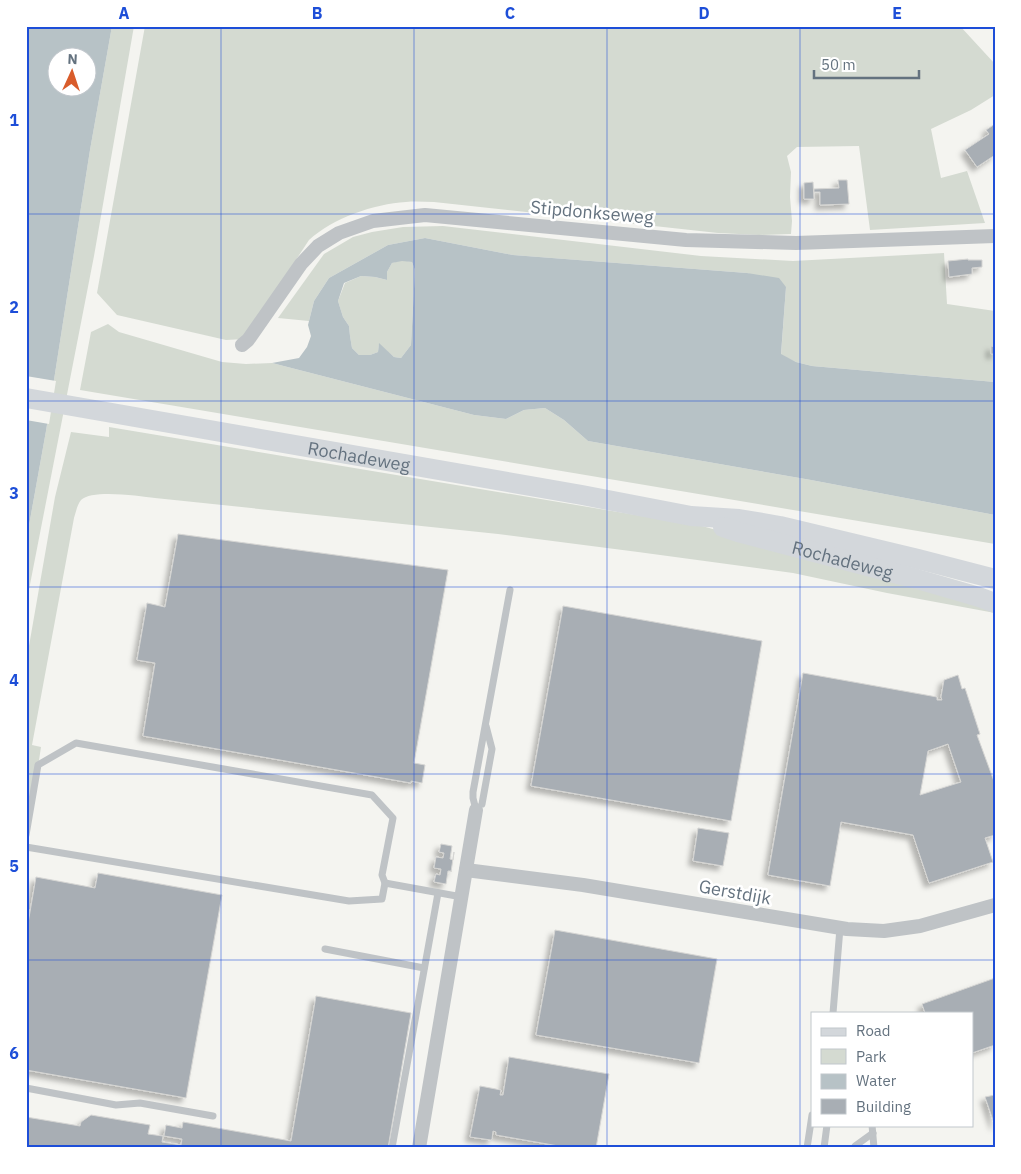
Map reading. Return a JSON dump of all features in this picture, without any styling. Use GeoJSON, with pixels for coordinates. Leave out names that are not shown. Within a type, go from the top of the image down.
{"type":"FeatureCollection","features":[{"type":"Feature","properties":{"kind":"main road","name":"Rochadeweg"},"geometry":{"type":"LineString","coordinates":[[26,398],[582,495],[691,516],[739,519],[780,526],[995,579]]}},
{"type":"Feature","properties":{"kind":"main road","name":"Rochadeweg"},"geometry":{"type":"LineString","coordinates":[[691,516],[738,532],[917,579],[995,603]]}},
{"type":"Feature","properties":{"kind":"main road"},"geometry":{"type":"LineString","coordinates":[[918,559],[995,567]]}},
{"type":"Feature","properties":{"kind":"street","name":"Stipdonkseweg"},"geometry":{"type":"LineString","coordinates":[[242,345],[248,340],[301,264],[318,246],[339,233],[373,221],[425,215],[686,240],[796,243],[995,236]]}},
{"type":"Feature","properties":{"kind":"street"},"geometry":{"type":"LineString","coordinates":[[419,1148],[466,870],[479,807]]}},
{"type":"Feature","properties":{"kind":"street","name":"Gerstdijk"},"geometry":{"type":"LineString","coordinates":[[466,870],[583,885],[840,928],[884,931],[920,926],[995,905]]}},
{"type":"Feature","properties":{"kind":"lane"},"geometry":{"type":"LineString","coordinates":[[479,807],[473,798],[473,792],[510,590]]}},
{"type":"Feature","properties":{"kind":"lane"},"geometry":{"type":"LineString","coordinates":[[479,807],[492,749],[486,723]]}},
{"type":"Feature","properties":{"kind":"lane"},"geometry":{"type":"LineString","coordinates":[[26,835],[38,765],[76,743],[372,795],[392,818],[382,875],[385,883],[382,899],[348,901],[26,847]]}},
{"type":"Feature","properties":{"kind":"lane"},"geometry":{"type":"LineString","coordinates":[[385,883],[462,897]]}},
{"type":"Feature","properties":{"kind":"lane"},"geometry":{"type":"LineString","coordinates":[[392,1148],[438,893]]}},
{"type":"Feature","properties":{"kind":"lane"},"geometry":{"type":"LineString","coordinates":[[833,1012],[840,928]]}},
{"type":"Feature","properties":{"kind":"lane"},"geometry":{"type":"LineString","coordinates":[[324,949],[424,968]]}},
{"type":"Feature","properties":{"kind":"lane"},"geometry":{"type":"LineString","coordinates":[[26,1088],[116,1105],[140,1102],[213,1116]]}},
{"type":"Feature","properties":{"kind":"lane"},"geometry":{"type":"LineString","coordinates":[[807,1148],[811,1122]]}},
{"type":"Feature","properties":{"kind":"lane"},"geometry":{"type":"LineString","coordinates":[[824,1148],[827,1126]]}},
{"type":"Feature","properties":{"kind":"lane"},"geometry":{"type":"LineString","coordinates":[[855,1148],[872,1129]]}},
{"type":"Feature","properties":{"kind":"lane"},"geometry":{"type":"LineString","coordinates":[[872,1129],[874,1148]]}},
{"type":"Feature","properties":{"kind":"green space"},"geometry":{"type":"Polygon","coordinates":[[[112,26],[134,26],[94,256],[26,605],[26,542],[112,26]]]}},
{"type":"Feature","properties":{"kind":"green space"},"geometry":{"type":"Polygon","coordinates":[[[145,26],[960,26],[995,64],[995,95],[971,110],[931,129],[941,178],[967,171],[985,223],[870,230],[859,146],[797,147],[787,156],[791,172],[791,234],[718,233],[434,202],[394,203],[368,209],[342,219],[309,240],[244,339],[226,340],[117,315],[97,293],[145,26]]]}},
{"type":"Feature","properties":{"kind":"green space"},"geometry":{"type":"Polygon","coordinates":[[[443,226],[701,256],[793,261],[944,253],[947,304],[995,311],[995,382],[812,366],[796,362],[781,355],[786,287],[747,273],[513,255],[425,238],[388,245],[329,278],[314,301],[309,321],[278,318],[324,254],[353,237],[403,227],[443,226]]]}},
{"type":"Feature","properties":{"kind":"green space"},"geometry":{"type":"Polygon","coordinates":[[[402,260],[412,262],[415,270],[411,345],[401,358],[394,357],[379,344],[378,352],[370,355],[359,355],[352,348],[349,326],[343,317],[338,301],[345,283],[361,276],[387,280],[387,272],[392,263],[402,260]]]}},
{"type":"Feature","properties":{"kind":"green space"},"geometry":{"type":"Polygon","coordinates":[[[108,324],[119,332],[222,362],[246,364],[272,363],[474,415],[506,419],[524,410],[545,408],[564,420],[588,441],[811,480],[995,515],[995,544],[80,390],[91,332],[108,324]]]}},
{"type":"Feature","properties":{"kind":"green space"},"geometry":{"type":"Polygon","coordinates":[[[109,427],[702,526],[989,606],[995,613],[793,573],[638,552],[498,534],[127,495],[95,495],[81,500],[74,518],[32,745],[41,747],[26,847],[26,663],[55,497],[71,432],[109,437],[109,427]]]}},
{"type":"Feature","properties":{"kind":"water"},"geometry":{"type":"Polygon","coordinates":[[[26,26],[112,26],[90,150],[46,431],[26,542],[26,26]],[[36,378],[28,419],[36,421],[44,380],[36,378]]]}},
{"type":"Feature","properties":{"kind":"water"},"geometry":{"type":"Polygon","coordinates":[[[425,238],[513,255],[747,273],[779,278],[786,287],[781,354],[796,362],[812,366],[995,382],[995,515],[811,480],[588,441],[564,420],[545,408],[524,410],[506,419],[474,415],[272,363],[299,358],[307,347],[311,336],[308,325],[314,301],[329,278],[388,245],[425,238]],[[412,262],[392,263],[387,272],[387,280],[361,276],[344,283],[338,301],[343,317],[349,326],[352,348],[359,355],[370,355],[378,352],[379,343],[394,357],[401,358],[411,345],[415,270],[412,262]]]}},
{"type":"Feature","properties":{"kind":"pier"},"geometry":{"type":"Polygon","coordinates":[[[26,376],[56,381],[49,424],[26,420],[26,376]],[[37,381],[31,417],[35,418],[41,381],[37,381]]]}},
{"type":"Feature","properties":{"kind":"building"},"geometry":{"type":"Polygon","coordinates":[[[995,124],[995,155],[977,167],[965,150],[989,134],[986,130],[995,124]]]}},
{"type":"Feature","properties":{"kind":"building"},"geometry":{"type":"Polygon","coordinates":[[[838,180],[847,180],[849,204],[820,205],[820,192],[814,192],[814,189],[839,188],[838,180]]]}},
{"type":"Feature","properties":{"kind":"building"},"geometry":{"type":"Polygon","coordinates":[[[813,182],[814,199],[804,199],[804,183],[813,182]]]}},
{"type":"Feature","properties":{"kind":"building"},"geometry":{"type":"Polygon","coordinates":[[[982,260],[982,267],[972,268],[972,274],[949,277],[948,261],[982,260]]]}},
{"type":"Feature","properties":{"kind":"building"},"geometry":{"type":"Polygon","coordinates":[[[991,346],[995,347],[995,354],[991,354],[991,346]]]}},
{"type":"Feature","properties":{"kind":"building"},"geometry":{"type":"Polygon","coordinates":[[[178,534],[448,570],[414,763],[425,765],[422,783],[411,781],[411,783],[143,736],[155,663],[137,660],[147,603],[165,607],[178,534]]]}},
{"type":"Feature","properties":{"kind":"building"},"geometry":{"type":"Polygon","coordinates":[[[563,606],[762,641],[731,821],[531,786],[563,606]]]}},
{"type":"Feature","properties":{"kind":"building"},"geometry":{"type":"Polygon","coordinates":[[[803,673],[937,697],[937,700],[942,700],[944,680],[958,675],[962,689],[965,688],[980,734],[977,735],[995,784],[995,835],[985,838],[993,862],[929,883],[913,835],[841,822],[830,886],[768,875],[803,673]],[[948,744],[928,751],[920,795],[961,782],[948,744]]]}},
{"type":"Feature","properties":{"kind":"building"},"geometry":{"type":"Polygon","coordinates":[[[698,828],[729,833],[723,866],[693,861],[698,828]]]}},
{"type":"Feature","properties":{"kind":"building"},"geometry":{"type":"Polygon","coordinates":[[[441,844],[452,846],[450,859],[453,860],[451,872],[448,871],[446,884],[434,882],[436,874],[440,875],[441,869],[434,868],[436,857],[443,858],[444,853],[439,852],[441,844]]]}},
{"type":"Feature","properties":{"kind":"building"},"geometry":{"type":"Polygon","coordinates":[[[98,873],[222,895],[186,1098],[26,1070],[26,935],[36,877],[95,888],[98,873]]]}},
{"type":"Feature","properties":{"kind":"building"},"geometry":{"type":"Polygon","coordinates":[[[555,930],[717,959],[699,1063],[536,1035],[555,930]]]}},
{"type":"Feature","properties":{"kind":"building"},"geometry":{"type":"Polygon","coordinates":[[[995,978],[995,1045],[974,1052],[974,1012],[925,1012],[922,1004],[995,978]]]}},
{"type":"Feature","properties":{"kind":"building"},"geometry":{"type":"Polygon","coordinates":[[[316,996],[411,1013],[388,1148],[26,1148],[26,1117],[80,1126],[81,1122],[91,1115],[150,1125],[148,1134],[163,1136],[162,1142],[181,1145],[182,1139],[164,1136],[166,1125],[182,1128],[183,1122],[291,1141],[316,996]]]}},
{"type":"Feature","properties":{"kind":"building"},"geometry":{"type":"Polygon","coordinates":[[[509,1057],[609,1074],[596,1148],[570,1148],[496,1135],[496,1132],[493,1131],[491,1140],[470,1137],[480,1086],[501,1090],[500,1095],[503,1095],[509,1057]]]}},
{"type":"Feature","properties":{"kind":"building"},"geometry":{"type":"Polygon","coordinates":[[[995,1095],[995,1126],[985,1097],[995,1095]]]}}]}
